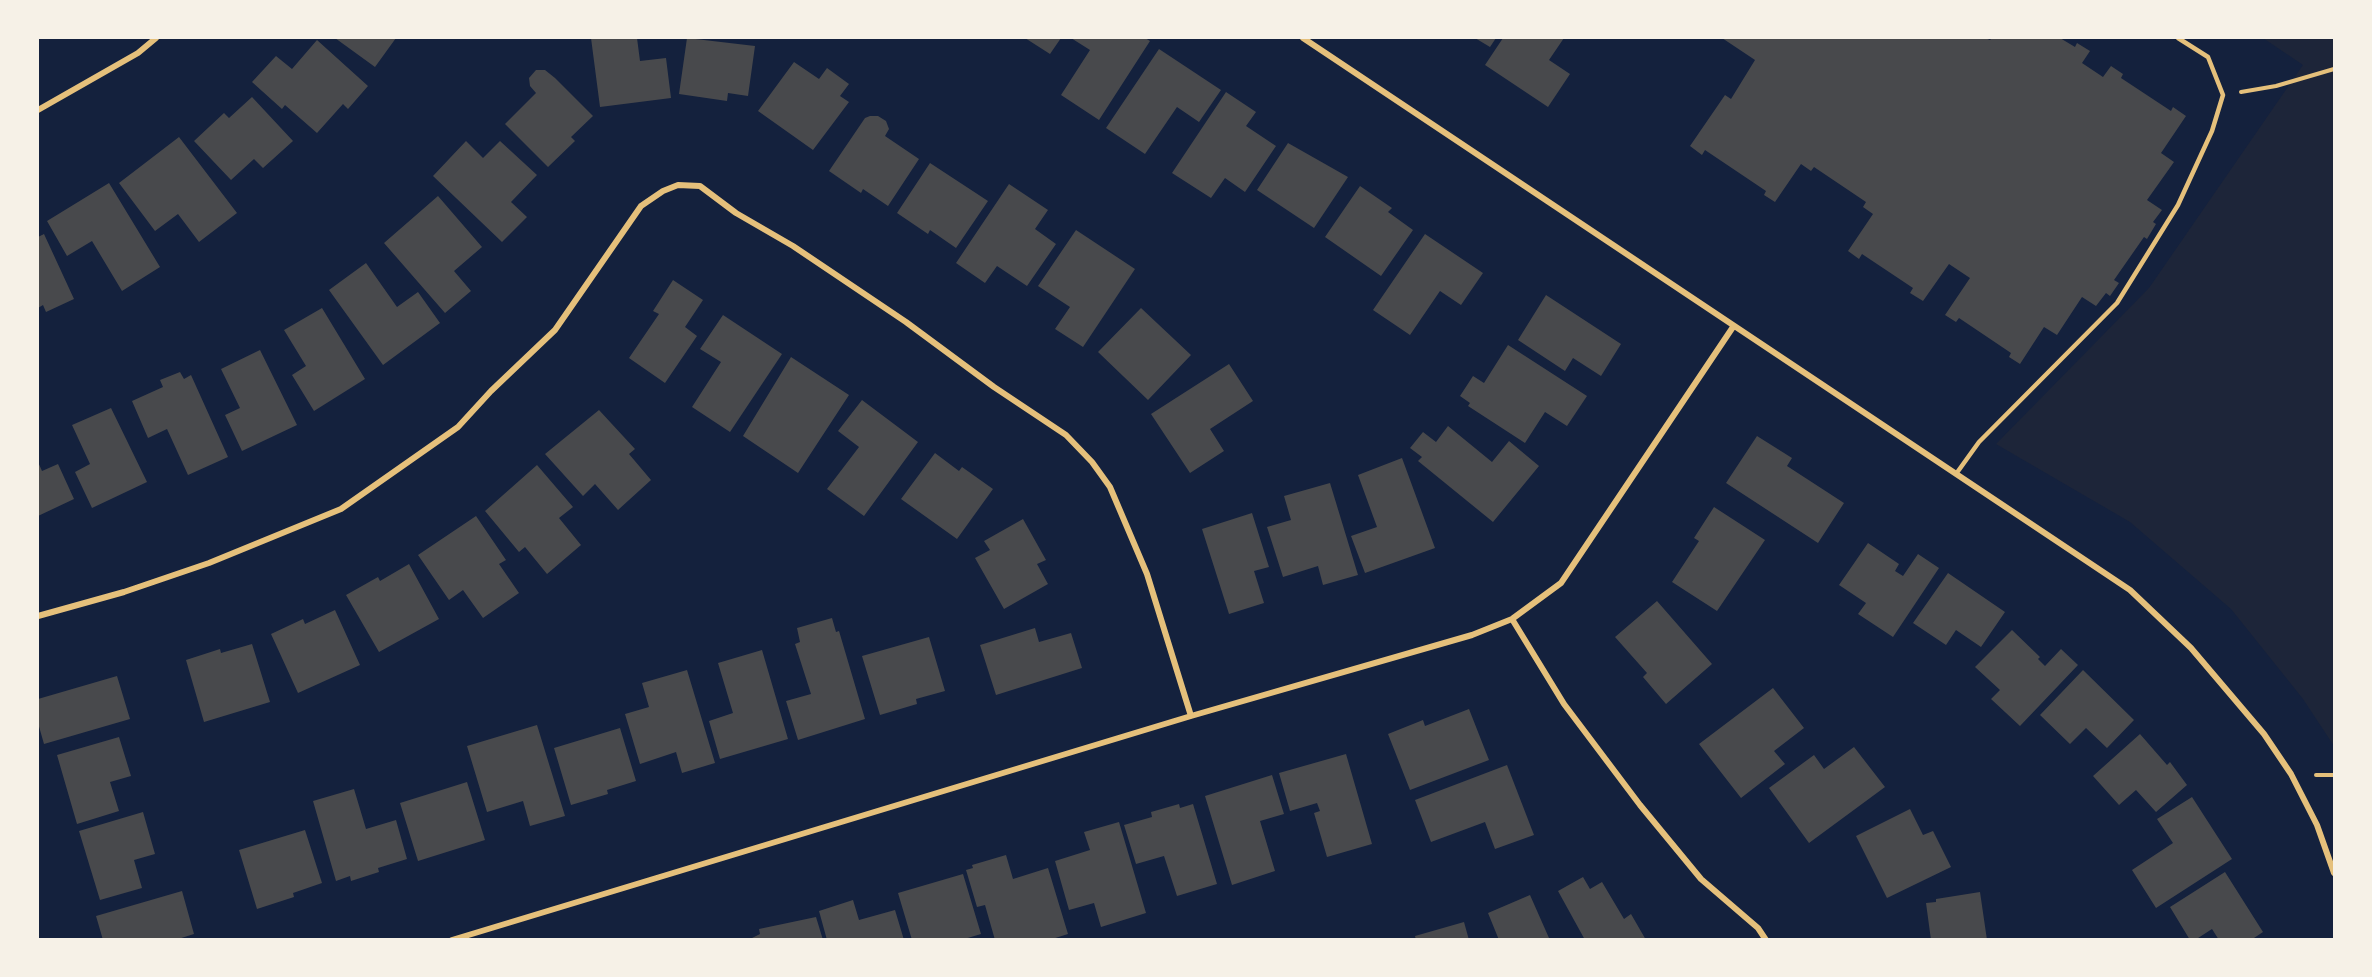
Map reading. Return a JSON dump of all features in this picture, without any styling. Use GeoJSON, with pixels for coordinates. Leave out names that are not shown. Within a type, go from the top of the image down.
{"type":"FeatureCollection","features":[{"type":"Feature","properties":{"kind":"street"},"geometry":{"type":"LineString","coordinates":[[38,110],[138,53],[156,38]]}},
{"type":"Feature","properties":{"kind":"street"},"geometry":{"type":"LineString","coordinates":[[1303,38],[2130,590],[2191,648],[2264,734],[2291,774],[2317,825],[2334,873]]}},
{"type":"Feature","properties":{"kind":"street"},"geometry":{"type":"LineString","coordinates":[[38,616],[124,592],[198,566],[341,508],[458,427],[491,391],[555,330],[641,206],[671,188],[700,186],[736,213],[793,246],[906,322],[994,387],[1066,435],[1092,462],[1110,487],[1147,574],[1191,716]]}},
{"type":"Feature","properties":{"kind":"street"},"geometry":{"type":"LineString","coordinates":[[452,939],[1191,716],[1472,635],[1512,619],[1561,583],[1733,327]]}},
{"type":"Feature","properties":{"kind":"street"},"geometry":{"type":"LineString","coordinates":[[1512,619],[1563,704],[1640,805],[1701,879],[1758,928],[1766,939]]}},
{"type":"Feature","properties":{"kind":"lane"},"geometry":{"type":"LineString","coordinates":[[1955,474],[1979,442],[2117,303],[2178,205],[2212,131],[2223,94],[2208,57],[2178,38]]}},
{"type":"Feature","properties":{"kind":"path"},"geometry":{"type":"LineString","coordinates":[[2223,94],[2276,86],[2334,69]]}},
{"type":"Feature","properties":{"kind":"shaded area"},"geometry":{"type":"Polygon","coordinates":[[[2263,38],[2334,38],[2334,746],[2303,699],[2231,609],[2130,522],[1996,444],[2149,288],[2303,65],[2263,38]]]}},
{"type":"Feature","properties":{"kind":"building"},"geometry":{"type":"Polygon","coordinates":[[[335,38],[396,38],[375,67],[335,38]]]}},
{"type":"Feature","properties":{"kind":"building"},"geometry":{"type":"Polygon","coordinates":[[[591,38],[637,38],[640,61],[666,58],[671,98],[600,107],[591,38]]]}},
{"type":"Feature","properties":{"kind":"building"},"geometry":{"type":"Polygon","coordinates":[[[687,38],[755,46],[748,96],[728,93],[727,101],[679,94],[687,38]]]}},
{"type":"Feature","properties":{"kind":"building"},"geometry":{"type":"Polygon","coordinates":[[[1025,38],[1061,38],[1050,54],[1025,38]]]}},
{"type":"Feature","properties":{"kind":"building"},"geometry":{"type":"Polygon","coordinates":[[[1071,38],[1145,38],[1150,41],[1099,120],[1061,95],[1090,50],[1071,38]]]}},
{"type":"Feature","properties":{"kind":"building"},"geometry":{"type":"Polygon","coordinates":[[[1475,38],[1496,38],[1490,47],[1475,38]]]}},
{"type":"Feature","properties":{"kind":"building"},"geometry":{"type":"Polygon","coordinates":[[[1503,38],[1564,38],[1549,60],[1570,74],[1548,107],[1485,65],[1503,38]]]}},
{"type":"Feature","properties":{"kind":"building"},"geometry":{"type":"Polygon","coordinates":[[[1722,38],[1985,38],[1990,40],[1992,38],[2060,38],[2075,47],[2077,43],[2090,51],[2082,63],[2103,77],[2111,66],[2123,74],[2121,78],[2171,111],[2173,107],[2186,116],[2161,153],[2174,162],[2147,200],[2162,210],[2153,222],[2156,224],[2147,239],[2144,237],[2114,280],[2119,283],[2110,296],[2106,293],[2096,306],[2082,297],[2057,335],[2044,327],[2020,364],[2009,357],[2011,353],[1959,318],[1956,322],[1945,315],[1970,278],[1949,264],[1923,301],[1910,293],[1913,288],[1862,254],[1859,259],[1848,251],[1873,214],[1863,207],[1866,202],[1814,167],[1811,171],[1801,164],[1775,202],[1764,195],[1766,191],[1705,150],[1702,155],[1690,146],[1725,95],[1731,99],[1755,60],[1722,38]]]}},
{"type":"Feature","properties":{"kind":"building"},"geometry":{"type":"Polygon","coordinates":[[[317,40],[368,86],[348,109],[343,104],[317,133],[285,105],[282,109],[252,82],[276,56],[292,69],[317,40]]]}},
{"type":"Feature","properties":{"kind":"building"},"geometry":{"type":"Polygon","coordinates":[[[1159,49],[1221,90],[1199,122],[1177,107],[1145,154],[1106,128],[1159,49]]]}},
{"type":"Feature","properties":{"kind":"building"},"geometry":{"type":"Polygon","coordinates":[[[794,62],[819,79],[827,68],[849,84],[840,96],[849,102],[813,150],[758,111],[794,62]]]}},
{"type":"Feature","properties":{"kind":"building"},"geometry":{"type":"Polygon","coordinates":[[[536,70],[545,70],[555,78],[593,116],[571,137],[575,141],[548,167],[505,124],[536,93],[530,86],[529,78],[536,70]]]}},
{"type":"Feature","properties":{"kind":"building"},"geometry":{"type":"Polygon","coordinates":[[[1226,92],[1256,112],[1246,126],[1276,146],[1245,192],[1225,178],[1211,198],[1172,173],[1226,92]]]}},
{"type":"Feature","properties":{"kind":"building"},"geometry":{"type":"Polygon","coordinates":[[[252,97],[293,141],[263,168],[254,159],[231,180],[194,141],[224,113],[229,118],[252,97]]]}},
{"type":"Feature","properties":{"kind":"building"},"geometry":{"type":"Polygon","coordinates":[[[878,116],[886,121],[889,129],[885,136],[919,159],[888,206],[863,189],[861,193],[829,171],[865,118],[878,116]]]}},
{"type":"Feature","properties":{"kind":"building"},"geometry":{"type":"Polygon","coordinates":[[[179,137],[237,213],[199,242],[178,214],[155,231],[119,183],[179,137]]]}},
{"type":"Feature","properties":{"kind":"building"},"geometry":{"type":"Polygon","coordinates":[[[466,141],[483,158],[500,141],[537,175],[511,202],[527,217],[502,242],[433,176],[466,141]]]}},
{"type":"Feature","properties":{"kind":"building"},"geometry":{"type":"Polygon","coordinates":[[[1288,143],[1348,177],[1314,228],[1257,190],[1288,143]]]}},
{"type":"Feature","properties":{"kind":"building"},"geometry":{"type":"Polygon","coordinates":[[[930,163],[988,201],[956,248],[930,230],[928,234],[897,213],[930,163]]]}},
{"type":"Feature","properties":{"kind":"building"},"geometry":{"type":"Polygon","coordinates":[[[109,183],[160,267],[122,291],[92,241],[67,256],[47,221],[109,183]]]}},
{"type":"Feature","properties":{"kind":"building"},"geometry":{"type":"Polygon","coordinates":[[[1009,184],[1048,210],[1035,229],[1056,244],[1027,286],[997,266],[985,283],[956,263],[1009,184]]]}},
{"type":"Feature","properties":{"kind":"building"},"geometry":{"type":"Polygon","coordinates":[[[1360,186],[1392,208],[1388,212],[1413,230],[1381,276],[1325,237],[1360,186]]]}},
{"type":"Feature","properties":{"kind":"building"},"geometry":{"type":"Polygon","coordinates":[[[438,196],[482,247],[454,271],[471,291],[445,313],[384,243],[438,196]]]}},
{"type":"Feature","properties":{"kind":"building"},"geometry":{"type":"Polygon","coordinates":[[[1076,230],[1135,269],[1083,347],[1055,329],[1070,307],[1038,286],[1076,230]]]}},
{"type":"Feature","properties":{"kind":"building"},"geometry":{"type":"Polygon","coordinates":[[[44,234],[74,299],[46,312],[43,305],[38,308],[38,237],[44,234]]]}},
{"type":"Feature","properties":{"kind":"building"},"geometry":{"type":"Polygon","coordinates":[[[1425,234],[1483,273],[1461,305],[1440,291],[1410,335],[1373,310],[1425,234]]]}},
{"type":"Feature","properties":{"kind":"building"},"geometry":{"type":"Polygon","coordinates":[[[366,263],[397,307],[418,292],[440,323],[383,365],[329,290],[366,263]]]}},
{"type":"Feature","properties":{"kind":"building"},"geometry":{"type":"Polygon","coordinates":[[[673,280],[703,300],[685,327],[697,336],[665,383],[629,358],[659,314],[653,311],[673,280]]]}},
{"type":"Feature","properties":{"kind":"building"},"geometry":{"type":"Polygon","coordinates":[[[1546,295],[1621,344],[1601,376],[1573,358],[1565,371],[1518,340],[1546,295]]]}},
{"type":"Feature","properties":{"kind":"building"},"geometry":{"type":"Polygon","coordinates":[[[322,308],[365,379],[314,411],[292,375],[306,366],[284,330],[322,308]]]}},
{"type":"Feature","properties":{"kind":"building"},"geometry":{"type":"Polygon","coordinates":[[[1141,308],[1191,355],[1148,400],[1098,352],[1141,308]]]}},
{"type":"Feature","properties":{"kind":"building"},"geometry":{"type":"Polygon","coordinates":[[[723,315],[782,354],[730,432],[692,407],[721,362],[700,349],[723,315]]]}},
{"type":"Feature","properties":{"kind":"building"},"geometry":{"type":"Polygon","coordinates":[[[1508,345],[1587,396],[1567,426],[1545,412],[1525,443],[1468,406],[1470,403],[1460,396],[1473,376],[1484,383],[1508,345]]]}},
{"type":"Feature","properties":{"kind":"building"},"geometry":{"type":"Polygon","coordinates":[[[260,350],[297,425],[242,451],[225,415],[240,408],[221,369],[260,350]]]}},
{"type":"Feature","properties":{"kind":"building"},"geometry":{"type":"Polygon","coordinates":[[[791,357],[849,395],[798,473],[743,436],[791,357]]]}},
{"type":"Feature","properties":{"kind":"building"},"geometry":{"type":"Polygon","coordinates":[[[1229,364],[1253,401],[1210,429],[1224,451],[1190,473],[1151,414],[1229,364]]]}},
{"type":"Feature","properties":{"kind":"building"},"geometry":{"type":"Polygon","coordinates":[[[180,372],[184,379],[191,375],[228,457],[188,475],[167,429],[148,438],[132,401],[163,387],[160,380],[180,372]]]}},
{"type":"Feature","properties":{"kind":"building"},"geometry":{"type":"Polygon","coordinates":[[[862,400],[918,442],[864,516],[827,489],[859,447],[838,431],[862,400]]]}},
{"type":"Feature","properties":{"kind":"building"},"geometry":{"type":"Polygon","coordinates":[[[111,408],[147,482],[92,508],[75,472],[90,464],[72,425],[111,408]]]}},
{"type":"Feature","properties":{"kind":"building"},"geometry":{"type":"Polygon","coordinates":[[[599,410],[635,449],[629,454],[651,480],[618,510],[595,484],[583,496],[545,454],[599,410]]]}},
{"type":"Feature","properties":{"kind":"building"},"geometry":{"type":"Polygon","coordinates":[[[1448,426],[1492,462],[1509,441],[1539,466],[1493,522],[1418,461],[1422,457],[1410,448],[1423,432],[1436,442],[1448,426]]]}},
{"type":"Feature","properties":{"kind":"building"},"geometry":{"type":"Polygon","coordinates":[[[1757,436],[1792,458],[1787,466],[1844,503],[1818,543],[1726,483],[1757,436]]]}},
{"type":"Feature","properties":{"kind":"building"},"geometry":{"type":"Polygon","coordinates":[[[935,453],[959,471],[962,467],[993,489],[957,539],[901,499],[935,453]]]}},
{"type":"Feature","properties":{"kind":"building"},"geometry":{"type":"Polygon","coordinates":[[[1402,458],[1435,548],[1365,573],[1351,536],[1377,527],[1358,475],[1402,458]]]}},
{"type":"Feature","properties":{"kind":"building"},"geometry":{"type":"Polygon","coordinates":[[[38,462],[42,471],[58,464],[74,499],[38,516],[38,462]]]}},
{"type":"Feature","properties":{"kind":"building"},"geometry":{"type":"Polygon","coordinates":[[[537,465],[573,507],[559,518],[581,545],[547,574],[525,547],[519,552],[485,511],[537,465]]]}},
{"type":"Feature","properties":{"kind":"building"},"geometry":{"type":"Polygon","coordinates":[[[1330,483],[1358,575],[1323,585],[1318,566],[1283,577],[1267,527],[1291,520],[1284,496],[1330,483]]]}},
{"type":"Feature","properties":{"kind":"building"},"geometry":{"type":"Polygon","coordinates":[[[1714,507],[1765,540],[1717,611],[1672,582],[1699,541],[1694,538],[1714,507]]]}},
{"type":"Feature","properties":{"kind":"building"},"geometry":{"type":"Polygon","coordinates":[[[1252,513],[1269,567],[1254,571],[1264,603],[1229,614],[1202,529],[1252,513]]]}},
{"type":"Feature","properties":{"kind":"building"},"geometry":{"type":"Polygon","coordinates":[[[476,516],[506,560],[499,564],[519,593],[483,618],[463,590],[449,600],[418,555],[476,516]]]}},
{"type":"Feature","properties":{"kind":"building"},"geometry":{"type":"Polygon","coordinates":[[[1023,519],[1046,560],[1037,564],[1048,584],[1004,609],[975,558],[990,550],[984,541],[1023,519]]]}},
{"type":"Feature","properties":{"kind":"building"},"geometry":{"type":"Polygon","coordinates":[[[1868,543],[1899,564],[1895,571],[1903,576],[1918,554],[1939,568],[1893,637],[1858,614],[1866,603],[1839,585],[1868,543]]]}},
{"type":"Feature","properties":{"kind":"building"},"geometry":{"type":"Polygon","coordinates":[[[409,564],[439,619],[379,652],[346,595],[378,577],[380,581],[409,564]]]}},
{"type":"Feature","properties":{"kind":"building"},"geometry":{"type":"Polygon","coordinates":[[[1948,573],[2005,612],[1981,647],[1956,630],[1946,645],[1913,623],[1948,573]]]}},
{"type":"Feature","properties":{"kind":"building"},"geometry":{"type":"Polygon","coordinates":[[[1657,601],[1712,664],[1666,704],[1643,677],[1647,673],[1615,637],[1657,601]]]}},
{"type":"Feature","properties":{"kind":"building"},"geometry":{"type":"Polygon","coordinates":[[[335,610],[360,665],[298,693],[271,634],[303,619],[305,624],[335,610]]]}},
{"type":"Feature","properties":{"kind":"building"},"geometry":{"type":"Polygon","coordinates":[[[832,618],[836,632],[839,631],[865,719],[798,740],[786,701],[811,694],[795,644],[800,642],[797,628],[832,618]]]}},
{"type":"Feature","properties":{"kind":"building"},"geometry":{"type":"Polygon","coordinates":[[[1035,628],[1039,642],[1071,633],[1082,668],[996,695],[980,645],[1035,628]]]}},
{"type":"Feature","properties":{"kind":"building"},"geometry":{"type":"Polygon","coordinates":[[[2012,630],[2040,657],[2038,659],[2045,666],[2061,649],[2078,665],[2020,726],[1991,699],[2000,690],[1975,667],[2012,630]]]}},
{"type":"Feature","properties":{"kind":"building"},"geometry":{"type":"Polygon","coordinates":[[[929,637],[945,691],[916,699],[917,704],[880,715],[862,656],[929,637]]]}},
{"type":"Feature","properties":{"kind":"building"},"geometry":{"type":"Polygon","coordinates":[[[252,644],[270,702],[204,722],[186,660],[220,649],[221,653],[252,644]]]}},
{"type":"Feature","properties":{"kind":"building"},"geometry":{"type":"Polygon","coordinates":[[[762,650],[788,739],[720,759],[709,721],[733,713],[718,663],[762,650]]]}},
{"type":"Feature","properties":{"kind":"building"},"geometry":{"type":"Polygon","coordinates":[[[687,670],[715,763],[682,773],[676,752],[640,764],[625,714],[649,707],[642,683],[687,670]]]}},
{"type":"Feature","properties":{"kind":"building"},"geometry":{"type":"Polygon","coordinates":[[[2083,670],[2134,720],[2107,748],[2086,728],[2070,744],[2040,715],[2083,670]]]}},
{"type":"Feature","properties":{"kind":"building"},"geometry":{"type":"Polygon","coordinates":[[[117,676],[130,719],[44,744],[38,723],[38,699],[117,676]]]}},
{"type":"Feature","properties":{"kind":"building"},"geometry":{"type":"Polygon","coordinates":[[[1773,688],[1804,728],[1774,751],[1785,764],[1741,798],[1699,744],[1773,688]]]}},
{"type":"Feature","properties":{"kind":"building"},"geometry":{"type":"Polygon","coordinates":[[[1469,709],[1489,760],[1410,790],[1388,734],[1423,720],[1425,726],[1469,709]]]}},
{"type":"Feature","properties":{"kind":"building"},"geometry":{"type":"Polygon","coordinates":[[[537,725],[565,816],[530,826],[523,801],[487,812],[467,746],[537,725]]]}},
{"type":"Feature","properties":{"kind":"building"},"geometry":{"type":"Polygon","coordinates":[[[620,728],[636,781],[607,790],[608,794],[571,805],[554,748],[620,728]]]}},
{"type":"Feature","properties":{"kind":"building"},"geometry":{"type":"Polygon","coordinates":[[[2140,734],[2167,765],[2170,762],[2187,785],[2156,812],[2136,790],[2119,805],[2093,776],[2140,734]]]}},
{"type":"Feature","properties":{"kind":"building"},"geometry":{"type":"Polygon","coordinates":[[[119,737],[131,776],[110,782],[119,811],[77,824],[57,755],[119,737]]]}},
{"type":"Feature","properties":{"kind":"building"},"geometry":{"type":"Polygon","coordinates":[[[1854,747],[1885,787],[1809,843],[1769,788],[1814,755],[1824,769],[1854,747]]]}},
{"type":"Feature","properties":{"kind":"building"},"geometry":{"type":"Polygon","coordinates":[[[1346,754],[1372,844],[1327,857],[1314,813],[1320,811],[1317,803],[1290,811],[1279,773],[1346,754]]]}},
{"type":"Feature","properties":{"kind":"building"},"geometry":{"type":"Polygon","coordinates":[[[1507,765],[1534,835],[1495,849],[1485,822],[1431,842],[1415,800],[1507,765]]]}},
{"type":"Feature","properties":{"kind":"building"},"geometry":{"type":"Polygon","coordinates":[[[1272,775],[1284,814],[1260,821],[1275,871],[1232,885],[1205,796],[1272,775]]]}},
{"type":"Feature","properties":{"kind":"building"},"geometry":{"type":"Polygon","coordinates":[[[467,782],[485,840],[418,861],[400,803],[467,782]]]}},
{"type":"Feature","properties":{"kind":"building"},"geometry":{"type":"Polygon","coordinates":[[[354,789],[366,829],[396,820],[407,859],[378,868],[379,872],[351,881],[350,876],[336,881],[313,801],[354,789]]]}},
{"type":"Feature","properties":{"kind":"building"},"geometry":{"type":"Polygon","coordinates":[[[2192,797],[2232,859],[2156,908],[2132,870],[2173,843],[2157,819],[2192,797]]]}},
{"type":"Feature","properties":{"kind":"building"},"geometry":{"type":"Polygon","coordinates":[[[1179,804],[1180,808],[1193,804],[1217,884],[1177,896],[1164,856],[1136,864],[1124,825],[1152,817],[1151,812],[1179,804]]]}},
{"type":"Feature","properties":{"kind":"building"},"geometry":{"type":"Polygon","coordinates":[[[1910,809],[1923,835],[1933,831],[1951,867],[1887,898],[1856,836],[1910,809]]]}},
{"type":"Feature","properties":{"kind":"building"},"geometry":{"type":"Polygon","coordinates":[[[143,812],[155,854],[134,860],[142,888],[100,900],[79,831],[143,812]]]}},
{"type":"Feature","properties":{"kind":"building"},"geometry":{"type":"Polygon","coordinates":[[[1119,822],[1146,913],[1101,927],[1094,903],[1069,910],[1055,861],[1090,850],[1084,832],[1119,822]]]}},
{"type":"Feature","properties":{"kind":"building"},"geometry":{"type":"Polygon","coordinates":[[[305,830],[322,883],[293,893],[294,897],[257,909],[239,850],[305,830]]]}},
{"type":"Feature","properties":{"kind":"building"},"geometry":{"type":"Polygon","coordinates":[[[1006,855],[1013,879],[1048,868],[1068,934],[1049,940],[995,940],[985,905],[977,907],[966,870],[973,868],[972,865],[1006,855]]]}},
{"type":"Feature","properties":{"kind":"building"},"geometry":{"type":"Polygon","coordinates":[[[2225,872],[2263,932],[2251,940],[2219,940],[2212,929],[2195,940],[2190,940],[2170,907],[2225,872]]]}},
{"type":"Feature","properties":{"kind":"building"},"geometry":{"type":"Polygon","coordinates":[[[963,874],[981,934],[961,940],[912,940],[898,893],[963,874]]]}},
{"type":"Feature","properties":{"kind":"building"},"geometry":{"type":"Polygon","coordinates":[[[1583,877],[1590,889],[1602,882],[1624,919],[1631,914],[1646,940],[1585,940],[1558,891],[1583,877]]]}},
{"type":"Feature","properties":{"kind":"building"},"geometry":{"type":"Polygon","coordinates":[[[182,891],[194,934],[175,940],[103,940],[96,916],[182,891]]]}},
{"type":"Feature","properties":{"kind":"building"},"geometry":{"type":"Polygon","coordinates":[[[1980,892],[1987,940],[1931,940],[1926,903],[1936,902],[1936,899],[1980,892]]]}},
{"type":"Feature","properties":{"kind":"building"},"geometry":{"type":"Polygon","coordinates":[[[1530,895],[1549,938],[1499,940],[1488,913],[1530,895]]]}},
{"type":"Feature","properties":{"kind":"building"},"geometry":{"type":"Polygon","coordinates":[[[853,900],[859,920],[895,910],[904,940],[827,940],[819,911],[853,900]]]}},
{"type":"Feature","properties":{"kind":"building"},"geometry":{"type":"Polygon","coordinates":[[[816,917],[823,940],[748,940],[760,934],[759,929],[816,917]]]}},
{"type":"Feature","properties":{"kind":"building"},"geometry":{"type":"Polygon","coordinates":[[[1464,922],[1469,940],[1416,940],[1415,936],[1464,922]]]}}]}
